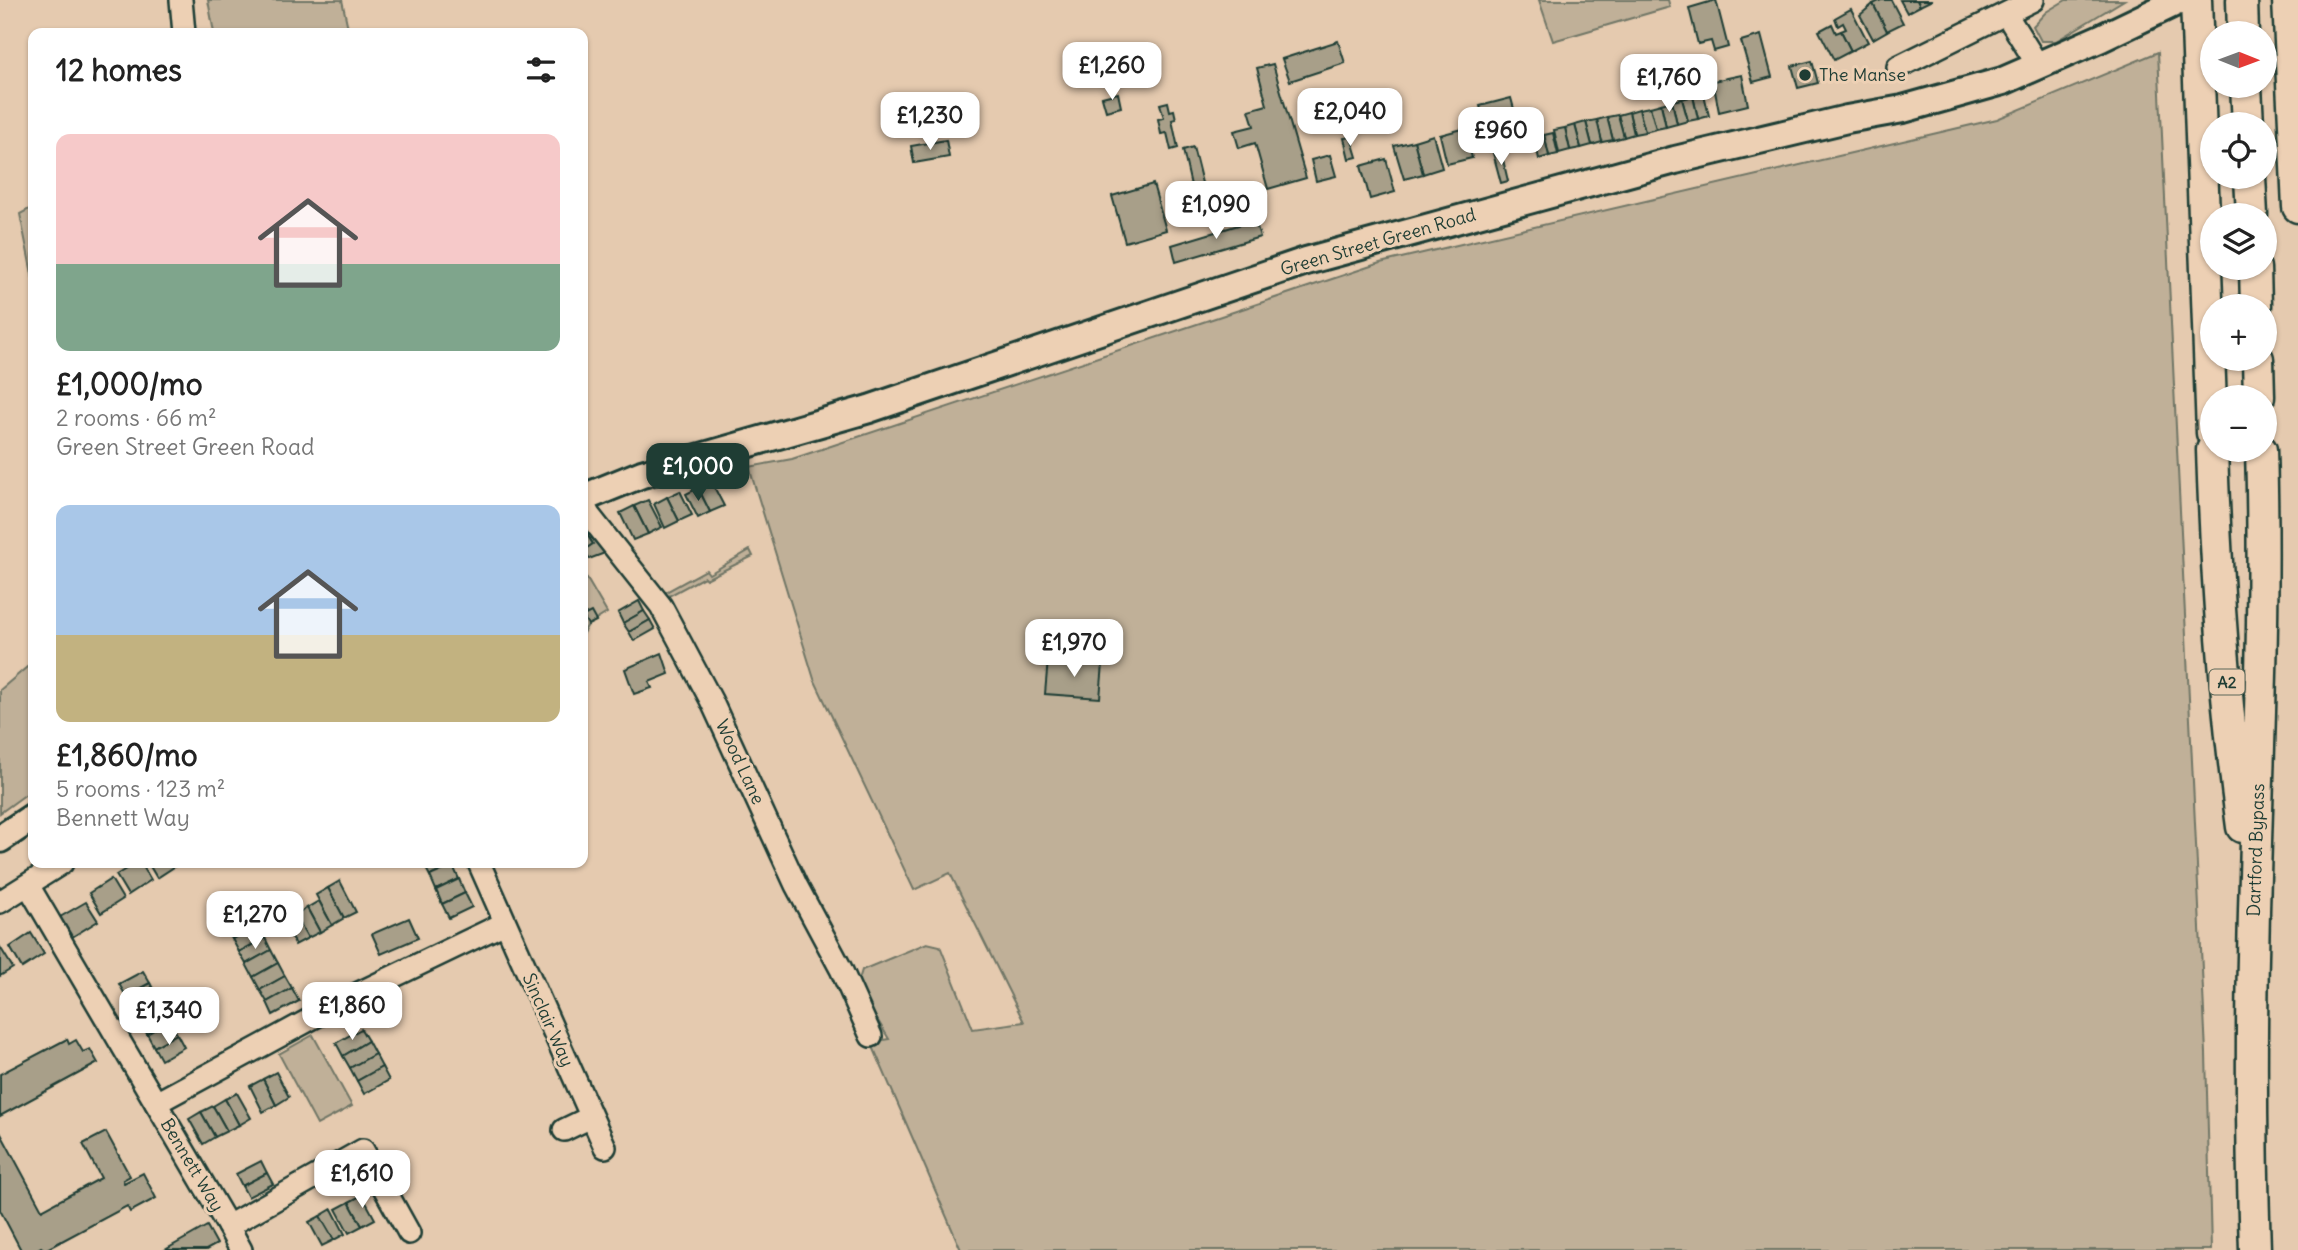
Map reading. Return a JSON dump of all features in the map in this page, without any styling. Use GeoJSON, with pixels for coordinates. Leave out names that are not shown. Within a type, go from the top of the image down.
{"type":"FeatureCollection","features":[{"type":"Feature","properties":{"kind":"highway"},"geometry":{"type":"LineString","coordinates":[[2242,0],[2243,21]]}},
{"type":"Feature","properties":{"kind":"highway"},"geometry":{"type":"LineString","coordinates":[[2288,0],[2298,207]]}},
{"type":"Feature","properties":{"kind":"highway"},"geometry":{"type":"LineString","coordinates":[[2186,1],[2211,385]]}},
{"type":"Feature","properties":{"kind":"highway","name":"A2"},"geometry":{"type":"LineString","coordinates":[[2213,462],[2231,737],[2253,914]]}},
{"type":"Feature","properties":{"kind":"highway","name":"Dartford Bypass"},"geometry":{"type":"LineString","coordinates":[[2255,1250],[2251,1124],[2253,914],[2261,653],[2261,462]]}},
{"type":"Feature","properties":{"kind":"main road","name":"Green Street Green Road"},"geometry":{"type":"LineString","coordinates":[[588,499],[642,474],[869,409],[1306,261],[1675,160],[1942,99],[2003,81],[2186,1]]}},
{"type":"Feature","properties":{"kind":"main road"},"geometry":{"type":"LineString","coordinates":[[0,839],[28,820]]}},
{"type":"Feature","properties":{"kind":"street"},"geometry":{"type":"LineString","coordinates":[[181,0],[184,28]]}},
{"type":"Feature","properties":{"kind":"street"},"geometry":{"type":"LineString","coordinates":[[1898,67],[2032,0]]}},
{"type":"Feature","properties":{"kind":"street"},"geometry":{"type":"LineString","coordinates":[[2006,14],[2039,67]]}},
{"type":"Feature","properties":{"kind":"street","name":"Wood Lane"},"geometry":{"type":"LineString","coordinates":[[588,513],[661,606],[711,700],[796,885],[841,969],[871,1036]]}},
{"type":"Feature","properties":{"kind":"street"},"geometry":{"type":"LineString","coordinates":[[0,902],[54,868]]}},
{"type":"Feature","properties":{"kind":"street","name":"Sinclair Way"},"geometry":{"type":"LineString","coordinates":[[481,868],[605,1147]]}},
{"type":"Feature","properties":{"kind":"street","name":"Bennett Way"},"geometry":{"type":"LineString","coordinates":[[28,885],[242,1250]]}},
{"type":"Feature","properties":{"kind":"street","name":"Bennett Way"},"geometry":{"type":"LineString","coordinates":[[156,1103],[357,994],[505,923]]}},
{"type":"Feature","properties":{"kind":"street"},"geometry":{"type":"LineString","coordinates":[[564,1130],[591,1117]]}},
{"type":"Feature","properties":{"kind":"street"},"geometry":{"type":"LineString","coordinates":[[228,1226],[363,1150],[409,1233]]}},
{"type":"Feature","properties":{"kind":"shaded area"},"geometry":{"type":"Polygon","coordinates":[[[208,0],[342,0],[348,28],[213,28],[208,0]]]}},
{"type":"Feature","properties":{"kind":"shaded area"},"geometry":{"type":"Polygon","coordinates":[[[1539,0],[1668,0],[1670,7],[1553,41],[1539,0]]]}},
{"type":"Feature","properties":{"kind":"shaded area"},"geometry":{"type":"Polygon","coordinates":[[[2066,0],[2124,0],[2056,41],[2041,41],[2033,26],[2046,12],[2066,0]]]}},
{"type":"Feature","properties":{"kind":"shaded area"},"geometry":{"type":"Polygon","coordinates":[[[2158,52],[2206,1053],[2211,1250],[961,1250],[871,1042],[889,1039],[858,983],[862,970],[927,943],[940,946],[973,1029],[1024,1022],[950,873],[914,890],[814,679],[749,467],[792,459],[1380,263],[1997,119],[2158,52]]]}},
{"type":"Feature","properties":{"kind":"shaded area"},"geometry":{"type":"Polygon","coordinates":[[[28,210],[28,254],[20,214],[28,210]]]}},
{"type":"Feature","properties":{"kind":"shaded area"},"geometry":{"type":"Polygon","coordinates":[[[750,550],[753,556],[706,579],[704,577],[667,597],[664,593],[706,570],[709,574],[750,550]]]}},
{"type":"Feature","properties":{"kind":"shaded area"},"geometry":{"type":"Polygon","coordinates":[[[588,581],[607,613],[588,625],[588,581]]]}},
{"type":"Feature","properties":{"kind":"shaded area"},"geometry":{"type":"Polygon","coordinates":[[[28,666],[28,793],[0,813],[0,690],[28,666]]]}},
{"type":"Feature","properties":{"kind":"shaded area"},"geometry":{"type":"Polygon","coordinates":[[[313,1035],[352,1106],[317,1125],[279,1054],[313,1035]]]}},
{"type":"Feature","properties":{"kind":"building"},"geometry":{"type":"Polygon","coordinates":[[[1716,0],[1728,47],[1714,51],[1711,41],[1698,44],[1689,8],[1716,0]]]}},
{"type":"Feature","properties":{"kind":"building"},"geometry":{"type":"Polygon","coordinates":[[[1881,0],[1891,0],[1903,23],[1887,31],[1873,4],[1881,0]]]}},
{"type":"Feature","properties":{"kind":"building"},"geometry":{"type":"Polygon","coordinates":[[[1900,0],[1917,0],[1920,6],[1907,13],[1900,0]]]}},
{"type":"Feature","properties":{"kind":"building"},"geometry":{"type":"Polygon","coordinates":[[[1917,0],[1932,0],[1920,6],[1917,0]]]}},
{"type":"Feature","properties":{"kind":"building"},"geometry":{"type":"Polygon","coordinates":[[[1873,4],[1887,31],[1873,39],[1860,15],[1873,4]]]}},
{"type":"Feature","properties":{"kind":"building"},"geometry":{"type":"Polygon","coordinates":[[[1851,9],[1868,42],[1851,51],[1841,31],[1846,29],[1843,23],[1838,26],[1835,18],[1851,9]]]}},
{"type":"Feature","properties":{"kind":"building"},"geometry":{"type":"Polygon","coordinates":[[[1832,24],[1836,33],[1841,31],[1851,51],[1834,60],[1819,31],[1832,24]]]}},
{"type":"Feature","properties":{"kind":"building"},"geometry":{"type":"Polygon","coordinates":[[[1761,35],[1772,77],[1753,82],[1741,41],[1761,35]]]}},
{"type":"Feature","properties":{"kind":"building"},"geometry":{"type":"Polygon","coordinates":[[[1338,41],[1345,63],[1290,81],[1282,59],[1338,41]]]}},
{"type":"Feature","properties":{"kind":"building","name":"The Manse"},"geometry":{"type":"Polygon","coordinates":[[[1812,61],[1818,83],[1798,88],[1792,66],[1812,61]]]}},
{"type":"Feature","properties":{"kind":"building"},"geometry":{"type":"Polygon","coordinates":[[[1273,64],[1306,178],[1268,189],[1255,143],[1239,148],[1234,131],[1254,126],[1249,110],[1267,105],[1257,68],[1273,64]]]}},
{"type":"Feature","properties":{"kind":"building"},"geometry":{"type":"Polygon","coordinates":[[[1742,75],[1748,105],[1719,112],[1713,81],[1742,75]]]}},
{"type":"Feature","properties":{"kind":"building"},"geometry":{"type":"Polygon","coordinates":[[[1118,93],[1121,107],[1106,111],[1102,97],[1118,93]]]}},
{"type":"Feature","properties":{"kind":"building"},"geometry":{"type":"Polygon","coordinates":[[[1704,94],[1709,116],[1698,119],[1693,96],[1704,94]]]}},
{"type":"Feature","properties":{"kind":"building"},"geometry":{"type":"Polygon","coordinates":[[[1693,96],[1698,119],[1688,121],[1682,99],[1693,96]]]}},
{"type":"Feature","properties":{"kind":"building"},"geometry":{"type":"Polygon","coordinates":[[[1511,98],[1523,142],[1492,150],[1480,106],[1511,98]]]}},
{"type":"Feature","properties":{"kind":"building"},"geometry":{"type":"Polygon","coordinates":[[[1682,99],[1688,121],[1677,124],[1672,101],[1682,99]]]}},
{"type":"Feature","properties":{"kind":"building"},"geometry":{"type":"Polygon","coordinates":[[[1672,101],[1677,124],[1666,127],[1661,104],[1672,101]]]}},
{"type":"Feature","properties":{"kind":"building"},"geometry":{"type":"Polygon","coordinates":[[[1168,102],[1176,119],[1172,120],[1178,148],[1171,150],[1167,133],[1161,134],[1158,119],[1164,118],[1160,104],[1168,102]]]}},
{"type":"Feature","properties":{"kind":"building"},"geometry":{"type":"Polygon","coordinates":[[[1661,104],[1666,127],[1656,129],[1650,107],[1661,104]]]}},
{"type":"Feature","properties":{"kind":"building"},"geometry":{"type":"Polygon","coordinates":[[[1650,107],[1656,129],[1645,132],[1639,109],[1650,107]]]}},
{"type":"Feature","properties":{"kind":"building"},"geometry":{"type":"Polygon","coordinates":[[[1639,109],[1645,132],[1634,134],[1629,112],[1639,109]]]}},
{"type":"Feature","properties":{"kind":"building"},"geometry":{"type":"Polygon","coordinates":[[[1629,112],[1634,134],[1624,137],[1618,115],[1629,112]]]}},
{"type":"Feature","properties":{"kind":"building"},"geometry":{"type":"Polygon","coordinates":[[[1618,115],[1624,137],[1613,140],[1607,117],[1618,115]]]}},
{"type":"Feature","properties":{"kind":"building"},"geometry":{"type":"Polygon","coordinates":[[[1607,117],[1613,140],[1602,142],[1597,120],[1607,117]]]}},
{"type":"Feature","properties":{"kind":"building"},"geometry":{"type":"Polygon","coordinates":[[[1597,120],[1602,142],[1592,145],[1586,122],[1597,120]]]}},
{"type":"Feature","properties":{"kind":"building"},"geometry":{"type":"Polygon","coordinates":[[[1586,122],[1592,145],[1581,148],[1575,125],[1586,122]]]}},
{"type":"Feature","properties":{"kind":"building"},"geometry":{"type":"Polygon","coordinates":[[[1575,125],[1581,148],[1570,150],[1565,128],[1575,125]]]}},
{"type":"Feature","properties":{"kind":"building"},"geometry":{"type":"Polygon","coordinates":[[[1470,127],[1474,144],[1469,145],[1472,158],[1447,164],[1440,135],[1470,127]]]}},
{"type":"Feature","properties":{"kind":"building"},"geometry":{"type":"Polygon","coordinates":[[[1565,128],[1570,150],[1559,153],[1554,130],[1565,128]]]}},
{"type":"Feature","properties":{"kind":"building"},"geometry":{"type":"Polygon","coordinates":[[[1553,133],[1558,154],[1549,156],[1544,135],[1553,133]]]}},
{"type":"Feature","properties":{"kind":"building"},"geometry":{"type":"Polygon","coordinates":[[[1433,135],[1442,168],[1423,174],[1414,141],[1433,135]]]}},
{"type":"Feature","properties":{"kind":"building"},"geometry":{"type":"Polygon","coordinates":[[[1544,135],[1549,156],[1539,159],[1534,137],[1544,135]]]}},
{"type":"Feature","properties":{"kind":"building"},"geometry":{"type":"Polygon","coordinates":[[[1351,137],[1357,157],[1349,159],[1344,138],[1351,137]]]}},
{"type":"Feature","properties":{"kind":"building"},"geometry":{"type":"Polygon","coordinates":[[[946,140],[949,157],[914,163],[911,146],[946,140]]]}},
{"type":"Feature","properties":{"kind":"building"},"geometry":{"type":"Polygon","coordinates":[[[1414,141],[1423,174],[1404,179],[1394,146],[1414,141]]]}},
{"type":"Feature","properties":{"kind":"building"},"geometry":{"type":"Polygon","coordinates":[[[1193,147],[1203,187],[1192,190],[1183,150],[1193,147]]]}},
{"type":"Feature","properties":{"kind":"building"},"geometry":{"type":"Polygon","coordinates":[[[1501,151],[1508,181],[1501,183],[1493,153],[1501,151]]]}},
{"type":"Feature","properties":{"kind":"building"},"geometry":{"type":"Polygon","coordinates":[[[1330,155],[1336,176],[1316,181],[1311,160],[1330,155]]]}},
{"type":"Feature","properties":{"kind":"building"},"geometry":{"type":"Polygon","coordinates":[[[1386,159],[1395,192],[1370,199],[1361,166],[1386,159]]]}},
{"type":"Feature","properties":{"kind":"building"},"geometry":{"type":"Polygon","coordinates":[[[1153,184],[1166,230],[1125,242],[1112,196],[1153,184]]]}},
{"type":"Feature","properties":{"kind":"building"},"geometry":{"type":"Polygon","coordinates":[[[1255,220],[1260,237],[1176,262],[1172,245],[1255,220]]]}},
{"type":"Feature","properties":{"kind":"building"},"geometry":{"type":"Polygon","coordinates":[[[711,481],[724,506],[710,512],[698,488],[711,481]]]}},
{"type":"Feature","properties":{"kind":"building"},"geometry":{"type":"Polygon","coordinates":[[[698,488],[710,512],[698,518],[686,494],[698,488]]]}},
{"type":"Feature","properties":{"kind":"building"},"geometry":{"type":"Polygon","coordinates":[[[680,491],[692,515],[679,521],[667,497],[680,491]]]}},
{"type":"Feature","properties":{"kind":"building"},"geometry":{"type":"Polygon","coordinates":[[[667,497],[679,521],[665,528],[654,504],[667,497]]]}},
{"type":"Feature","properties":{"kind":"building"},"geometry":{"type":"Polygon","coordinates":[[[648,500],[662,527],[648,534],[634,506],[648,500]]]}},
{"type":"Feature","properties":{"kind":"building"},"geometry":{"type":"Polygon","coordinates":[[[634,506],[648,534],[633,540],[620,513],[634,506]]]}},
{"type":"Feature","properties":{"kind":"building"},"geometry":{"type":"Polygon","coordinates":[[[595,536],[605,553],[589,559],[588,547],[593,544],[590,539],[595,536]]]}},
{"type":"Feature","properties":{"kind":"building"},"geometry":{"type":"Polygon","coordinates":[[[639,601],[644,611],[623,623],[618,613],[639,601]]]}},
{"type":"Feature","properties":{"kind":"building"},"geometry":{"type":"Polygon","coordinates":[[[644,611],[650,620],[629,632],[623,623],[644,611]]]}},
{"type":"Feature","properties":{"kind":"building"},"geometry":{"type":"Polygon","coordinates":[[[591,612],[596,621],[588,625],[588,614],[591,612]]]}},
{"type":"Feature","properties":{"kind":"building"},"geometry":{"type":"Polygon","coordinates":[[[650,620],[655,629],[634,641],[629,632],[650,620]]]}},
{"type":"Feature","properties":{"kind":"building"},"geometry":{"type":"Polygon","coordinates":[[[662,653],[669,674],[649,682],[652,688],[634,694],[625,669],[662,653]]]}},
{"type":"Feature","properties":{"kind":"building"},"geometry":{"type":"Polygon","coordinates":[[[1048,659],[1103,664],[1100,698],[1045,694],[1048,659]]]}},
{"type":"Feature","properties":{"kind":"building"},"geometry":{"type":"Polygon","coordinates":[[[128,868],[144,868],[151,880],[128,895],[116,875],[128,868]]]}},
{"type":"Feature","properties":{"kind":"building"},"geometry":{"type":"Polygon","coordinates":[[[151,868],[172,868],[157,878],[151,868]]]}},
{"type":"Feature","properties":{"kind":"building"},"geometry":{"type":"Polygon","coordinates":[[[426,868],[448,868],[430,876],[426,868]]]}},
{"type":"Feature","properties":{"kind":"building"},"geometry":{"type":"Polygon","coordinates":[[[454,868],[459,879],[436,890],[430,876],[454,868]]]}},
{"type":"Feature","properties":{"kind":"building"},"geometry":{"type":"Polygon","coordinates":[[[111,879],[123,899],[101,913],[89,893],[111,879]]]}},
{"type":"Feature","properties":{"kind":"building"},"geometry":{"type":"Polygon","coordinates":[[[459,879],[465,893],[442,904],[436,890],[459,879]]]}},
{"type":"Feature","properties":{"kind":"building"},"geometry":{"type":"Polygon","coordinates":[[[340,881],[356,912],[344,918],[328,888],[340,881]]]}},
{"type":"Feature","properties":{"kind":"building"},"geometry":{"type":"Polygon","coordinates":[[[328,888],[344,918],[332,925],[316,895],[328,888]]]}},
{"type":"Feature","properties":{"kind":"building"},"geometry":{"type":"Polygon","coordinates":[[[465,893],[472,907],[449,918],[442,904],[465,893]]]}},
{"type":"Feature","properties":{"kind":"building"},"geometry":{"type":"Polygon","coordinates":[[[319,901],[332,925],[320,932],[307,908],[319,901]]]}},
{"type":"Feature","properties":{"kind":"building"},"geometry":{"type":"Polygon","coordinates":[[[86,902],[98,921],[72,937],[60,917],[86,902]]]}},
{"type":"Feature","properties":{"kind":"building"},"geometry":{"type":"Polygon","coordinates":[[[307,908],[320,932],[308,938],[295,915],[307,908]]]}},
{"type":"Feature","properties":{"kind":"building"},"geometry":{"type":"Polygon","coordinates":[[[251,912],[258,925],[232,939],[225,926],[251,912]]]}},
{"type":"Feature","properties":{"kind":"building"},"geometry":{"type":"Polygon","coordinates":[[[295,915],[308,938],[295,945],[283,921],[295,915]]]}},
{"type":"Feature","properties":{"kind":"building"},"geometry":{"type":"Polygon","coordinates":[[[409,918],[418,938],[381,954],[372,934],[409,918]]]}},
{"type":"Feature","properties":{"kind":"building"},"geometry":{"type":"Polygon","coordinates":[[[258,925],[265,938],[239,952],[232,939],[258,925]]]}},
{"type":"Feature","properties":{"kind":"building"},"geometry":{"type":"Polygon","coordinates":[[[31,933],[44,954],[22,968],[10,947],[31,933]]]}},
{"type":"Feature","properties":{"kind":"building"},"geometry":{"type":"Polygon","coordinates":[[[265,938],[271,950],[246,964],[239,952],[265,938]]]}},
{"type":"Feature","properties":{"kind":"building"},"geometry":{"type":"Polygon","coordinates":[[[0,947],[13,968],[0,976],[0,947]]]}},
{"type":"Feature","properties":{"kind":"building"},"geometry":{"type":"Polygon","coordinates":[[[271,950],[278,963],[253,977],[246,964],[271,950]]]}},
{"type":"Feature","properties":{"kind":"building"},"geometry":{"type":"Polygon","coordinates":[[[278,963],[285,976],[260,990],[253,977],[278,963]]]}},
{"type":"Feature","properties":{"kind":"building"},"geometry":{"type":"Polygon","coordinates":[[[143,971],[150,983],[126,996],[119,984],[143,971]]]}},
{"type":"Feature","properties":{"kind":"building"},"geometry":{"type":"Polygon","coordinates":[[[285,976],[292,988],[267,1002],[260,990],[285,976]]]}},
{"type":"Feature","properties":{"kind":"building"},"geometry":{"type":"Polygon","coordinates":[[[150,983],[157,996],[133,1009],[126,996],[150,983]]]}},
{"type":"Feature","properties":{"kind":"building"},"geometry":{"type":"Polygon","coordinates":[[[292,988],[299,1001],[273,1015],[267,1002],[292,988]]]}},
{"type":"Feature","properties":{"kind":"building"},"geometry":{"type":"Polygon","coordinates":[[[157,996],[164,1009],[140,1021],[133,1009],[157,996]]]}},
{"type":"Feature","properties":{"kind":"building"},"geometry":{"type":"Polygon","coordinates":[[[164,1009],[170,1021],[147,1034],[140,1021],[164,1009]]]}},
{"type":"Feature","properties":{"kind":"building"},"geometry":{"type":"Polygon","coordinates":[[[170,1021],[177,1034],[154,1047],[147,1034],[170,1021]]]}},
{"type":"Feature","properties":{"kind":"building"},"geometry":{"type":"Polygon","coordinates":[[[361,1029],[368,1041],[343,1056],[336,1043],[361,1029]]]}},
{"type":"Feature","properties":{"kind":"building"},"geometry":{"type":"Polygon","coordinates":[[[177,1034],[184,1047],[161,1060],[154,1047],[177,1034]]]}},
{"type":"Feature","properties":{"kind":"building"},"geometry":{"type":"Polygon","coordinates":[[[67,1039],[69,1044],[76,1040],[83,1052],[90,1049],[98,1063],[0,1116],[0,1074],[67,1039]]]}},
{"type":"Feature","properties":{"kind":"building"},"geometry":{"type":"Polygon","coordinates":[[[368,1041],[375,1054],[350,1068],[343,1056],[368,1041]]]}},
{"type":"Feature","properties":{"kind":"building"},"geometry":{"type":"Polygon","coordinates":[[[375,1054],[382,1067],[357,1081],[350,1068],[375,1054]]]}},
{"type":"Feature","properties":{"kind":"building"},"geometry":{"type":"Polygon","coordinates":[[[382,1067],[389,1080],[364,1094],[357,1081],[382,1067]]]}},
{"type":"Feature","properties":{"kind":"building"},"geometry":{"type":"Polygon","coordinates":[[[276,1072],[289,1097],[276,1105],[263,1079],[276,1072]]]}},
{"type":"Feature","properties":{"kind":"building"},"geometry":{"type":"Polygon","coordinates":[[[263,1079],[276,1105],[263,1112],[250,1086],[263,1079]]]}},
{"type":"Feature","properties":{"kind":"building"},"geometry":{"type":"Polygon","coordinates":[[[237,1093],[251,1118],[239,1125],[225,1099],[237,1093]]]}},
{"type":"Feature","properties":{"kind":"building"},"geometry":{"type":"Polygon","coordinates":[[[225,1099],[239,1125],[227,1131],[213,1106],[225,1099]]]}},
{"type":"Feature","properties":{"kind":"building"},"geometry":{"type":"Polygon","coordinates":[[[213,1106],[227,1131],[215,1137],[201,1112],[213,1106]]]}},
{"type":"Feature","properties":{"kind":"building"},"geometry":{"type":"Polygon","coordinates":[[[201,1112],[215,1137],[203,1144],[189,1119],[201,1112]]]}},
{"type":"Feature","properties":{"kind":"building"},"geometry":{"type":"Polygon","coordinates":[[[0,1132],[42,1210],[101,1178],[83,1144],[106,1132],[130,1176],[123,1180],[124,1183],[143,1173],[156,1198],[130,1212],[127,1206],[45,1250],[41,1247],[36,1250],[21,1250],[0,1210],[0,1132]]]}},
{"type":"Feature","properties":{"kind":"building"},"geometry":{"type":"Polygon","coordinates":[[[261,1161],[267,1173],[242,1186],[236,1174],[261,1161]]]}},
{"type":"Feature","properties":{"kind":"building"},"geometry":{"type":"Polygon","coordinates":[[[267,1173],[273,1184],[248,1197],[242,1186],[267,1173]]]}},
{"type":"Feature","properties":{"kind":"building"},"geometry":{"type":"Polygon","coordinates":[[[362,1195],[375,1219],[362,1226],[349,1202],[362,1195]]]}},
{"type":"Feature","properties":{"kind":"building"},"geometry":{"type":"Polygon","coordinates":[[[349,1202],[362,1226],[349,1233],[336,1209],[349,1202]]]}},
{"type":"Feature","properties":{"kind":"building"},"geometry":{"type":"Polygon","coordinates":[[[332,1209],[345,1234],[334,1240],[320,1216],[332,1209]]]}},
{"type":"Feature","properties":{"kind":"building"},"geometry":{"type":"Polygon","coordinates":[[[320,1216],[334,1240],[322,1246],[309,1222],[320,1216]]]}},
{"type":"Feature","properties":{"kind":"building"},"geometry":{"type":"Polygon","coordinates":[[[207,1226],[217,1244],[206,1250],[165,1250],[207,1226]]]}},
{"type":"Feature","properties":{"kind":"place","name":"The Manse"},"geometry":{"type":"Point","coordinates":[1805,75]}}]}
